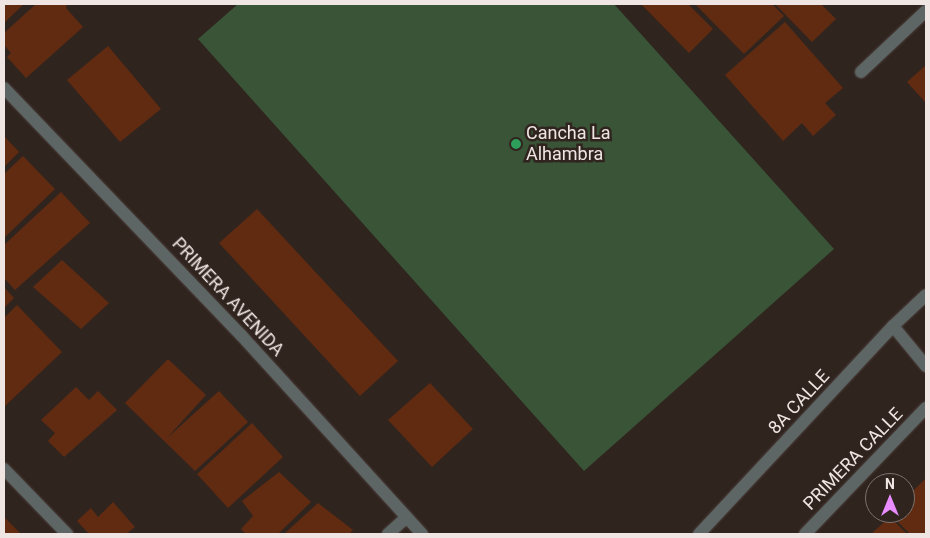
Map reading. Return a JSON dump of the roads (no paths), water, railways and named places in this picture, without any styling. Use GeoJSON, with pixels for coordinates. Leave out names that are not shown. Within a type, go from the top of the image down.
{"type":"FeatureCollection","features":[{"type":"Feature","properties":{"kind":"street"},"geometry":{"type":"LineString","coordinates":[[861,72],[926,11]]}},
{"type":"Feature","properties":{"kind":"street","name":"PRIMERA AVENIDA"},"geometry":{"type":"LineString","coordinates":[[4,88],[241,335],[422,534]]}},
{"type":"Feature","properties":{"kind":"street","name":"8A CALLE"},"geometry":{"type":"LineString","coordinates":[[700,534],[893,326],[926,295]]}},
{"type":"Feature","properties":{"kind":"street"},"geometry":{"type":"LineString","coordinates":[[893,326],[926,366]]}},
{"type":"Feature","properties":{"kind":"street","name":"PRIMERA CALLE"},"geometry":{"type":"LineString","coordinates":[[805,534],[926,408]]}},
{"type":"Feature","properties":{"kind":"street"},"geometry":{"type":"LineString","coordinates":[[4,469],[67,534]]}},
{"type":"Feature","properties":{"kind":"street"},"geometry":{"type":"LineString","coordinates":[[388,534],[406,518]]}},
{"type":"Feature","properties":{"kind":"place","name":"Cancha La Alhambra"},"geometry":{"type":"Point","coordinates":[516,144]}}]}
